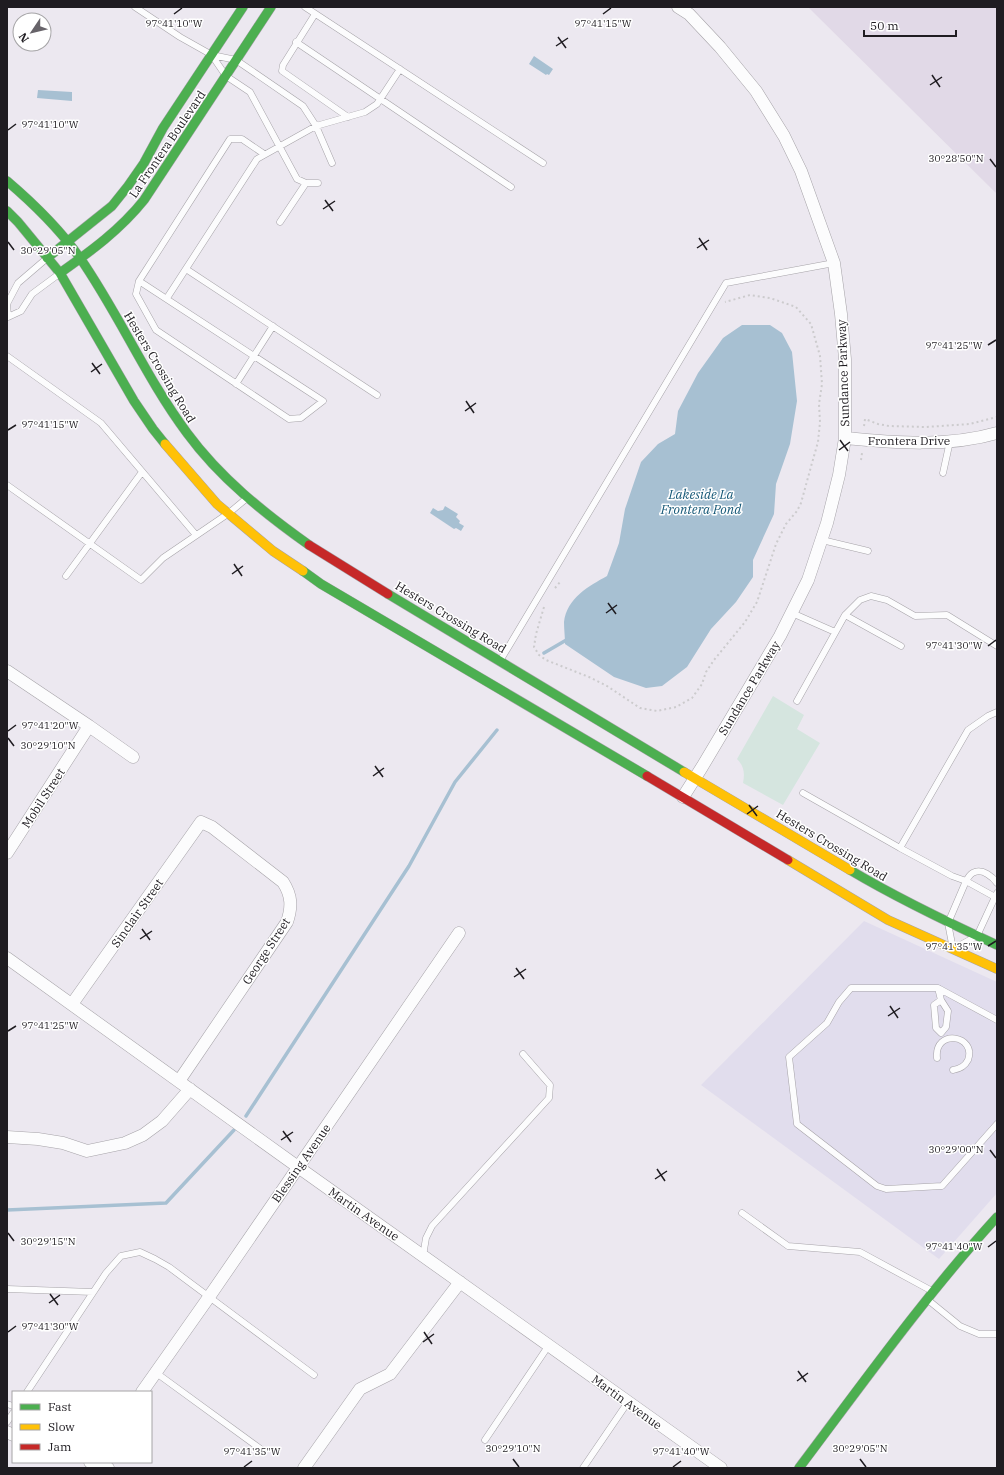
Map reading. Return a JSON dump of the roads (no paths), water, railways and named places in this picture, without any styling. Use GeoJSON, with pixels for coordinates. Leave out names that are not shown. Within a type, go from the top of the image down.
{"type":"FeatureCollection","features":[{"type":"Feature","properties":{"kind":"street","name":"La Frontera Boulevard"},"geometry":{"type":"LineString","coordinates":[[47,258],[112,206],[128,186],[144,163],[163,128],[243,7]]}},
{"type":"Feature","properties":{"kind":"street","name":"La Frontera Boulevard"},"geometry":{"type":"LineString","coordinates":[[60,273],[119,228],[138,208],[271,7]]}},
{"type":"Feature","properties":{"kind":"street","name":"Sundance Parkway"},"geometry":{"type":"LineString","coordinates":[[678,7],[689,14],[720,46],[756,92],[784,136],[801,170],[834,263],[845,359],[845,438],[838,475],[822,540],[808,580],[792,613],[683,797]]}},
{"type":"Feature","properties":{"kind":"street","name":"Hesters Crossing Road"},"geometry":{"type":"LineString","coordinates":[[7,181],[34,203],[68,241],[107,302],[166,404],[187,434],[211,463],[247,498],[293,534],[327,557],[694,778],[879,887],[948,923],[997,945]]}},
{"type":"Feature","properties":{"kind":"street"},"geometry":{"type":"LineString","coordinates":[[7,211],[18,222],[60,273],[134,401],[149,424],[181,463],[218,504],[273,551],[322,584],[683,797],[834,889],[903,928],[997,969]]}},
{"type":"Feature","properties":{"kind":"street","name":"Frontera Drive"},"geometry":{"type":"LineString","coordinates":[[845,438],[917,442],[950,441],[984,437],[997,433]]}},
{"type":"Feature","properties":{"kind":"street"},"geometry":{"type":"LineString","coordinates":[[9,677],[89,726],[133,757]]}},
{"type":"Feature","properties":{"kind":"street","name":"Mobil Street"},"geometry":{"type":"LineString","coordinates":[[7,853],[89,726]]}},
{"type":"Feature","properties":{"kind":"street","name":"Sinclair Street"},"geometry":{"type":"LineString","coordinates":[[72,1004],[201,822]]}},
{"type":"Feature","properties":{"kind":"street","name":"George Street"},"geometry":{"type":"LineString","coordinates":[[179,1081],[287,922],[291,912],[289,891],[283,882],[212,827],[201,822]]}},
{"type":"Feature","properties":{"kind":"street","name":"Blessing Avenue"},"geometry":{"type":"LineString","coordinates":[[143,1391],[209,1298],[459,933]]}},
{"type":"Feature","properties":{"kind":"street"},"geometry":{"type":"LineString","coordinates":[[954,949],[969,944],[982,946],[997,954]]}},
{"type":"Feature","properties":{"kind":"street","name":"Martin Avenue"},"geometry":{"type":"LineString","coordinates":[[7,958],[298,1168],[721,1468]]}},
{"type":"Feature","properties":{"kind":"street"},"geometry":{"type":"LineString","coordinates":[[7,1137],[38,1139],[63,1143],[87,1151],[125,1143],[143,1135],[162,1121],[190,1089]]}},
{"type":"Feature","properties":{"kind":"street"},"geometry":{"type":"LineString","coordinates":[[799,1468],[898,1334],[997,1217]]}},
{"type":"Feature","properties":{"kind":"street"},"geometry":{"type":"LineString","coordinates":[[304,1468],[360,1389],[390,1374],[460,1282]]}},
{"type":"Feature","properties":{"kind":"lane"},"geometry":{"type":"LineString","coordinates":[[134,7],[180,37],[212,55],[236,60],[303,106],[316,126],[332,163]]}},
{"type":"Feature","properties":{"kind":"lane"},"geometry":{"type":"LineString","coordinates":[[305,7],[543,163]]}},
{"type":"Feature","properties":{"kind":"lane"},"geometry":{"type":"LineString","coordinates":[[315,14],[296,42],[283,65],[282,71],[348,117]]}},
{"type":"Feature","properties":{"kind":"lane"},"geometry":{"type":"LineString","coordinates":[[296,42],[511,187]]}},
{"type":"Feature","properties":{"kind":"lane"},"geometry":{"type":"LineString","coordinates":[[212,55],[226,76],[250,92],[297,179],[306,183],[318,183]]}},
{"type":"Feature","properties":{"kind":"lane"},"geometry":{"type":"LineString","coordinates":[[168,298],[257,159],[316,126],[364,112],[377,104],[400,69]]}},
{"type":"Feature","properties":{"kind":"lane"},"geometry":{"type":"LineString","coordinates":[[139,281],[168,298],[323,401],[301,418],[289,419],[156,330],[136,294],[139,281],[230,139],[242,139],[264,154]]}},
{"type":"Feature","properties":{"kind":"lane"},"geometry":{"type":"LineString","coordinates":[[280,222],[306,183]]}},
{"type":"Feature","properties":{"kind":"lane"},"geometry":{"type":"LineString","coordinates":[[47,258],[18,283],[7,304],[8,317],[21,311],[32,294],[60,273]]}},
{"type":"Feature","properties":{"kind":"lane"},"geometry":{"type":"LineString","coordinates":[[500,661],[726,283],[834,263]]}},
{"type":"Feature","properties":{"kind":"lane"},"geometry":{"type":"LineString","coordinates":[[186,269],[377,395]]}},
{"type":"Feature","properties":{"kind":"lane"},"geometry":{"type":"LineString","coordinates":[[236,384],[273,326]]}},
{"type":"Feature","properties":{"kind":"lane"},"geometry":{"type":"LineString","coordinates":[[7,356],[101,423],[196,535]]}},
{"type":"Feature","properties":{"kind":"lane"},"geometry":{"type":"LineString","coordinates":[[943,474],[950,441]]}},
{"type":"Feature","properties":{"kind":"lane"},"geometry":{"type":"LineString","coordinates":[[66,576],[142,472]]}},
{"type":"Feature","properties":{"kind":"lane"},"geometry":{"type":"LineString","coordinates":[[7,486],[141,580],[163,558],[229,513],[247,498]]}},
{"type":"Feature","properties":{"kind":"lane"},"geometry":{"type":"LineString","coordinates":[[822,540],[868,551]]}},
{"type":"Feature","properties":{"kind":"lane"},"geometry":{"type":"LineString","coordinates":[[797,701],[845,615],[860,600],[871,596],[887,600],[915,616],[946,615],[997,646]]}},
{"type":"Feature","properties":{"kind":"lane"},"geometry":{"type":"LineString","coordinates":[[792,613],[835,632]]}},
{"type":"Feature","properties":{"kind":"lane"},"geometry":{"type":"LineString","coordinates":[[845,615],[901,646]]}},
{"type":"Feature","properties":{"kind":"lane"},"geometry":{"type":"LineString","coordinates":[[900,848],[968,730],[988,716],[997,712]]}},
{"type":"Feature","properties":{"kind":"lane"},"geometry":{"type":"LineString","coordinates":[[803,793],[952,876],[966,881],[996,896],[977,936],[954,949],[948,923],[966,881],[972,873],[978,871],[991,877],[997,883]]}},
{"type":"Feature","properties":{"kind":"lane"},"geometry":{"type":"LineString","coordinates":[[997,1020],[938,988],[851,988],[839,1002],[827,1023],[789,1057],[797,1124],[876,1186],[886,1189],[942,1186],[997,1124]]}},
{"type":"Feature","properties":{"kind":"lane"},"geometry":{"type":"LineString","coordinates":[[938,988],[941,1000],[948,1011],[946,1028],[941,1033]]}},
{"type":"Feature","properties":{"kind":"lane"},"geometry":{"type":"LineString","coordinates":[[941,1000],[934,1006],[936,1028],[945,1040]]}},
{"type":"Feature","properties":{"kind":"lane"},"geometry":{"type":"LineString","coordinates":[[937,1058],[938,1048],[945,1040],[955,1038],[960,1040],[968,1047],[969,1052],[966,1063],[963,1067],[953,1070]]}},
{"type":"Feature","properties":{"kind":"lane"},"geometry":{"type":"LineString","coordinates":[[423,1256],[426,1238],[432,1226],[549,1098],[550,1085],[522,1054]]}},
{"type":"Feature","properties":{"kind":"lane"},"geometry":{"type":"LineString","coordinates":[[742,1213],[788,1246],[860,1252],[930,1295],[960,1326],[979,1334],[997,1334]]}},
{"type":"Feature","properties":{"kind":"lane"},"geometry":{"type":"LineString","coordinates":[[28,1391],[106,1273],[121,1256],[140,1252],[168,1267],[314,1375]]}},
{"type":"Feature","properties":{"kind":"lane"},"geometry":{"type":"LineString","coordinates":[[7,1289],[93,1292]]}},
{"type":"Feature","properties":{"kind":"lane"},"geometry":{"type":"LineString","coordinates":[[485,1440],[549,1345]]}},
{"type":"Feature","properties":{"kind":"lane"},"geometry":{"type":"LineString","coordinates":[[155,1372],[262,1450]]}},
{"type":"Feature","properties":{"kind":"lane"},"geometry":{"type":"LineString","coordinates":[[583,1468],[628,1402]]}},
{"type":"Feature","properties":{"kind":"water"},"geometry":{"type":"Polygon","coordinates":[[[534,56],[553,69],[549,75],[546,75],[529,64],[534,56]]]}},
{"type":"Feature","properties":{"kind":"water"},"geometry":{"type":"Polygon","coordinates":[[[38,90],[72,92],[72,101],[37,98],[38,90]]]}},
{"type":"Feature","properties":{"kind":"water","name":"Lakeside La Frontera Pond"},"geometry":{"type":"Polygon","coordinates":[[[742,325],[770,325],[782,333],[792,352],[797,401],[790,444],[776,484],[774,514],[753,560],[753,577],[736,602],[711,629],[687,667],[662,686],[646,688],[614,677],[565,644],[564,622],[566,614],[569,606],[580,594],[607,576],[619,543],[625,509],[641,462],[658,444],[675,434],[678,411],[698,373],[723,338],[742,325]]]}},
{"type":"Feature","properties":{"kind":"water"},"geometry":{"type":"Polygon","coordinates":[[[445,506],[458,514],[456,517],[460,521],[459,523],[464,526],[461,531],[456,528],[454,529],[430,513],[433,508],[438,511],[443,510],[445,506]]]}},
{"type":"Feature","properties":{"kind":"waterway"},"geometry":{"type":"LineString","coordinates":[[544,653],[568,639]]}},
{"type":"Feature","properties":{"kind":"waterway"},"geometry":{"type":"LineString","coordinates":[[246,1116],[409,866],[455,782],[497,730]]}},
{"type":"Feature","properties":{"kind":"waterway"},"geometry":{"type":"LineString","coordinates":[[7,1210],[166,1203],[234,1130]]}}]}
